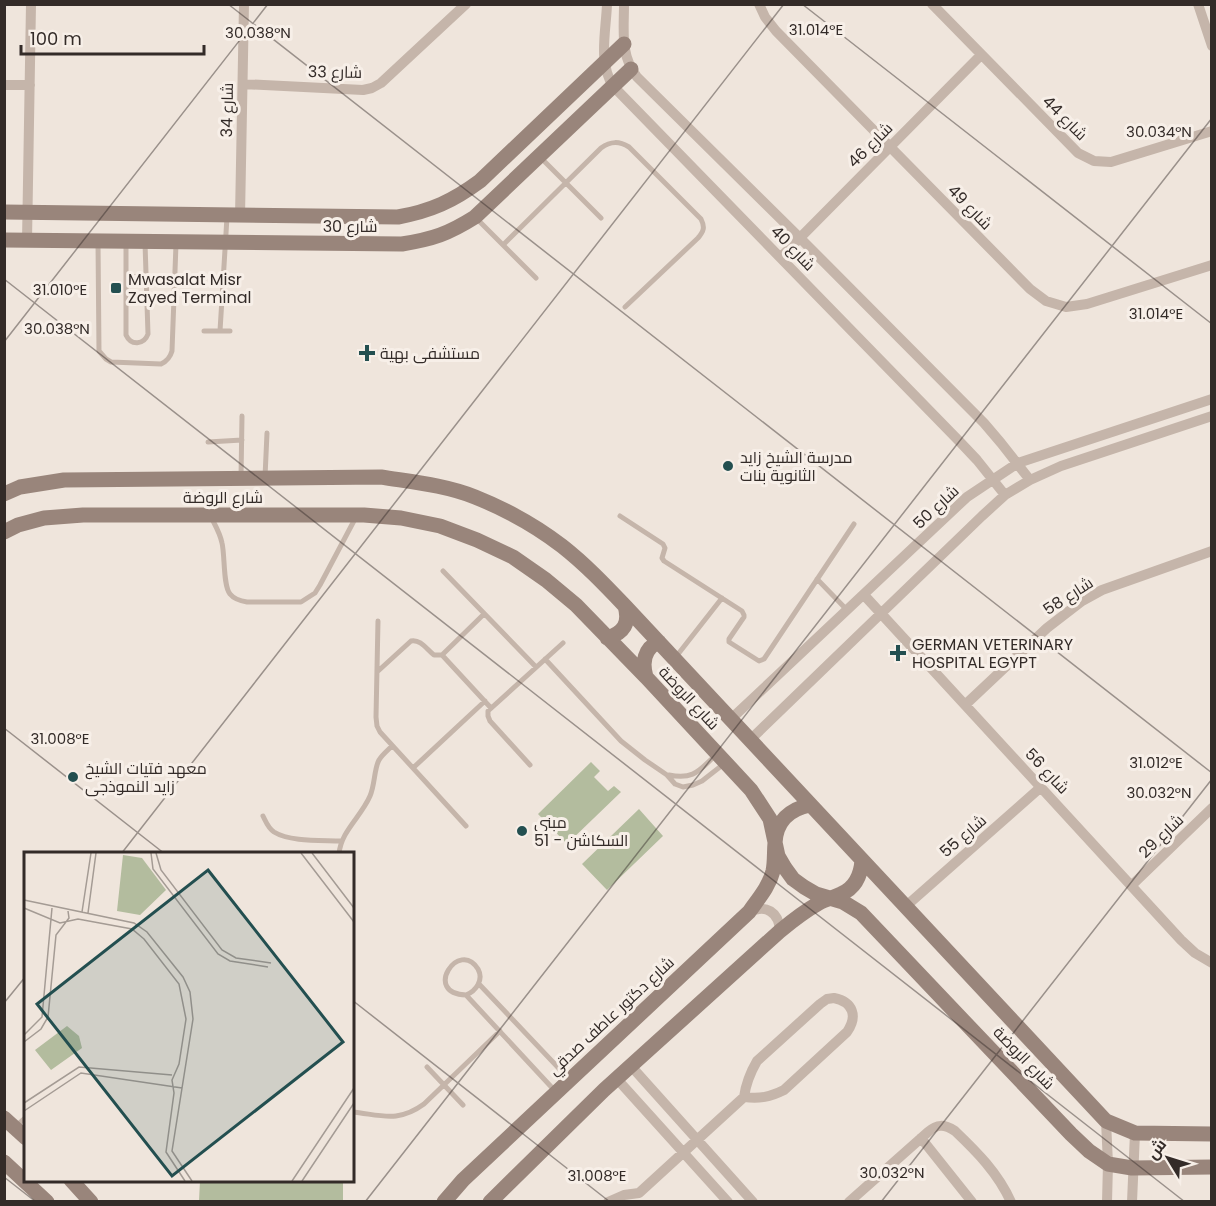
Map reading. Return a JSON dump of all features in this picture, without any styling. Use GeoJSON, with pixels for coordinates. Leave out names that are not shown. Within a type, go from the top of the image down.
{"type":"FeatureCollection","features":[{"type":"Feature","properties":{"kind":"street"},"geometry":{"type":"LineString","coordinates":[[27,241],[31,4]]}},
{"type":"Feature","properties":{"kind":"street","name":"شارع 34"},"geometry":{"type":"LineString","coordinates":[[233,216],[243,84],[244,4]]}},
{"type":"Feature","properties":{"kind":"street","name":"شارع 33"},"geometry":{"type":"LineString","coordinates":[[243,84],[363,90],[372,88],[381,83],[466,4]]}},
{"type":"Feature","properties":{"kind":"street","name":"شارع 40"},"geometry":{"type":"LineString","coordinates":[[607,4],[604,63],[613,86],[960,442],[1005,495]]}},
{"type":"Feature","properties":{"kind":"street","name":"شارع 40"},"geometry":{"type":"LineString","coordinates":[[624,4],[625,53],[637,77],[984,423],[1030,480]]}},
{"type":"Feature","properties":{"kind":"street","name":"شارع 49"},"geometry":{"type":"LineString","coordinates":[[759,4],[765,17],[776,31],[1030,289],[1046,301],[1066,307],[1087,304],[1212,265]]}},
{"type":"Feature","properties":{"kind":"street","name":"شارع 44"},"geometry":{"type":"LineString","coordinates":[[932,4],[1078,153],[1094,161],[1111,162],[1212,130]]}},
{"type":"Feature","properties":{"kind":"street"},"geometry":{"type":"LineString","coordinates":[[1198,4],[1212,46]]}},
{"type":"Feature","properties":{"kind":"street","name":"شارع 30"},"geometry":{"type":"LineString","coordinates":[[4,212],[398,217],[420,213],[442,205],[480,181],[624,44]]}},
{"type":"Feature","properties":{"kind":"street","name":"شارع 46"},"geometry":{"type":"LineString","coordinates":[[781,257],[981,55]]}},
{"type":"Feature","properties":{"kind":"street","name":"شارع 30"},"geometry":{"type":"LineString","coordinates":[[4,240],[402,244],[428,240],[453,231],[475,217],[631,69]]}},
{"type":"Feature","properties":{"kind":"street"},"geometry":{"type":"LineString","coordinates":[[4,85],[30,85]]}},
{"type":"Feature","properties":{"kind":"street"},"geometry":{"type":"LineString","coordinates":[[272,216],[272,244]]}},
{"type":"Feature","properties":{"kind":"street","name":"شارع 50"},"geometry":{"type":"LineString","coordinates":[[730,720],[967,497],[993,479],[1018,463],[1212,399]]}},
{"type":"Feature","properties":{"kind":"street"},"geometry":{"type":"LineString","coordinates":[[750,740],[1005,495],[1030,480],[1061,466],[1212,416]]}},
{"type":"Feature","properties":{"kind":"street","name":"شارع الروضة"},"geometry":{"type":"LineString","coordinates":[[4,494],[20,488],[64,480],[381,477],[429,484],[474,496],[521,519],[562,546],[599,579],[1106,1121],[1135,1133],[1212,1134]]}},
{"type":"Feature","properties":{"kind":"street","name":"شارع الروضة"},"geometry":{"type":"LineString","coordinates":[[4,532],[18,525],[44,518],[83,515],[401,518],[440,526],[477,540],[513,558],[546,580],[576,605],[751,790],[771,819],[778,856],[793,879],[816,894],[843,902],[861,914],[1089,1151],[1108,1164],[1132,1167],[1212,1167]]}},
{"type":"Feature","properties":{"kind":"street","name":"شارع 58"},"geometry":{"type":"LineString","coordinates":[[966,705],[1047,628],[1082,601],[1102,590],[1212,551]]}},
{"type":"Feature","properties":{"kind":"street","name":"شارع 56"},"geometry":{"type":"LineString","coordinates":[[864,595],[1195,953],[1212,963]]}},
{"type":"Feature","properties":{"kind":"street"},"geometry":{"type":"LineString","coordinates":[[607,638],[622,630],[628,614],[625,606]]}},
{"type":"Feature","properties":{"kind":"street"},"geometry":{"type":"LineString","coordinates":[[646,677],[645,656],[654,644],[659,642]]}},
{"type":"Feature","properties":{"kind":"street","name":"شارع 55"},"geometry":{"type":"LineString","coordinates":[[905,907],[1041,787]]}},
{"type":"Feature","properties":{"kind":"street"},"geometry":{"type":"LineString","coordinates":[[774,843],[781,821],[789,813],[810,805]]}},
{"type":"Feature","properties":{"kind":"street","name":"شارع 29"},"geometry":{"type":"LineString","coordinates":[[1132,885],[1212,808]]}},
{"type":"Feature","properties":{"kind":"street","name":"شارع دكتور عاطف صدقي"},"geometry":{"type":"LineString","coordinates":[[444,1202],[463,1180],[748,912],[769,884],[775,857],[774,843]]}},
{"type":"Feature","properties":{"kind":"street"},"geometry":{"type":"LineString","coordinates":[[490,1202],[616,1079],[796,917],[829,897],[840,895],[849,889],[861,871],[862,860]]}},
{"type":"Feature","properties":{"kind":"street"},"geometry":{"type":"LineString","coordinates":[[748,912],[763,908],[771,911],[780,924],[780,931]]}},
{"type":"Feature","properties":{"kind":"street"},"geometry":{"type":"LineString","coordinates":[[608,1202],[624,1195],[639,1197],[744,1097],[750,1072],[757,1061],[820,1004],[827,999],[834,998],[842,999],[848,1004],[853,1018],[847,1032],[784,1090],[758,1099],[744,1097]]}},
{"type":"Feature","properties":{"kind":"street"},"geometry":{"type":"LineString","coordinates":[[631,1066],[753,1202]]}},
{"type":"Feature","properties":{"kind":"street"},"geometry":{"type":"LineString","coordinates":[[616,1079],[728,1202]]}},
{"type":"Feature","properties":{"kind":"street"},"geometry":{"type":"LineString","coordinates":[[1106,1121],[1107,1202]]}},
{"type":"Feature","properties":{"kind":"street"},"geometry":{"type":"LineString","coordinates":[[849,1202],[934,1127],[942,1126],[955,1131],[993,1170],[1011,1202]]}},
{"type":"Feature","properties":{"kind":"street"},"geometry":{"type":"LineString","coordinates":[[1132,1202],[1135,1133]]}},
{"type":"Feature","properties":{"kind":"street"},"geometry":{"type":"LineString","coordinates":[[921,1138],[972,1202]]}},
{"type":"Feature","properties":{"kind":"street"},"geometry":{"type":"LineString","coordinates":[[4,1162],[24,1181]]}},
{"type":"Feature","properties":{"kind":"street"},"geometry":{"type":"LineString","coordinates":[[26,1182],[47,1202]]}},
{"type":"Feature","properties":{"kind":"street"},"geometry":{"type":"LineString","coordinates":[[72,1182],[91,1202]]}},
{"type":"Feature","properties":{"kind":"lane"},"geometry":{"type":"LineString","coordinates":[[502,245],[601,148],[615,142],[623,143],[701,219],[704,225],[703,232],[626,307]]}},
{"type":"Feature","properties":{"kind":"lane"},"geometry":{"type":"LineString","coordinates":[[539,157],[601,218]]}},
{"type":"Feature","properties":{"kind":"lane"},"geometry":{"type":"LineString","coordinates":[[220,331],[226,243],[233,216]]}},
{"type":"Feature","properties":{"kind":"lane"},"geometry":{"type":"LineString","coordinates":[[475,217],[536,278]]}},
{"type":"Feature","properties":{"kind":"lane"},"geometry":{"type":"LineString","coordinates":[[98,242],[99,351],[111,362],[161,364],[170,357],[172,351],[176,243]]}},
{"type":"Feature","properties":{"kind":"lane"},"geometry":{"type":"LineString","coordinates":[[126,242],[126,336],[135,343],[144,341],[148,334],[145,242]]}},
{"type":"Feature","properties":{"kind":"lane"},"geometry":{"type":"LineString","coordinates":[[126,277],[146,276]]}},
{"type":"Feature","properties":{"kind":"lane"},"geometry":{"type":"LineString","coordinates":[[204,331],[230,331]]}},
{"type":"Feature","properties":{"kind":"lane"},"geometry":{"type":"LineString","coordinates":[[241,478],[242,416]]}},
{"type":"Feature","properties":{"kind":"lane"},"geometry":{"type":"LineString","coordinates":[[265,478],[267,433]]}},
{"type":"Feature","properties":{"kind":"lane"},"geometry":{"type":"LineString","coordinates":[[208,442],[242,440]]}},
{"type":"Feature","properties":{"kind":"lane"},"geometry":{"type":"LineString","coordinates":[[210,515],[222,543],[226,587],[230,595],[247,602],[301,602],[315,592],[356,516]]}},
{"type":"Feature","properties":{"kind":"lane"},"geometry":{"type":"LineString","coordinates":[[620,516],[663,544],[665,548],[662,558],[664,561],[742,611],[744,615],[729,642],[762,661],[854,524]]}},
{"type":"Feature","properties":{"kind":"lane"},"geometry":{"type":"LineString","coordinates":[[443,571],[536,667]]}},
{"type":"Feature","properties":{"kind":"lane"},"geometry":{"type":"LineString","coordinates":[[817,579],[848,610]]}},
{"type":"Feature","properties":{"kind":"lane"},"geometry":{"type":"LineString","coordinates":[[674,659],[722,598]]}},
{"type":"Feature","properties":{"kind":"lane"},"geometry":{"type":"LineString","coordinates":[[377,672],[411,641],[419,642],[434,655],[442,655],[484,614]]}},
{"type":"Feature","properties":{"kind":"lane"},"geometry":{"type":"LineString","coordinates":[[378,621],[377,726],[392,746],[466,826]]}},
{"type":"Feature","properties":{"kind":"lane"},"geometry":{"type":"LineString","coordinates":[[530,765],[490,721],[488,711],[563,643]]}},
{"type":"Feature","properties":{"kind":"lane"},"geometry":{"type":"LineString","coordinates":[[442,655],[491,708]]}},
{"type":"Feature","properties":{"kind":"lane"},"geometry":{"type":"LineString","coordinates":[[545,659],[621,741],[667,775],[675,784],[683,787],[702,781],[721,759]]}},
{"type":"Feature","properties":{"kind":"lane"},"geometry":{"type":"LineString","coordinates":[[413,768],[485,701]]}},
{"type":"Feature","properties":{"kind":"lane"},"geometry":{"type":"LineString","coordinates":[[339,852],[341,841],[371,796],[378,763],[392,746]]}},
{"type":"Feature","properties":{"kind":"lane"},"geometry":{"type":"LineString","coordinates":[[667,775],[679,777],[695,774],[721,759]]}},
{"type":"Feature","properties":{"kind":"lane"},"geometry":{"type":"LineString","coordinates":[[263,816],[274,832],[290,837],[341,841]]}},
{"type":"Feature","properties":{"kind":"lane"},"geometry":{"type":"LineString","coordinates":[[458,961],[472,964],[480,976],[479,984],[466,995],[458,995],[451,991],[445,978],[451,965],[458,961]]}},
{"type":"Feature","properties":{"kind":"lane"},"geometry":{"type":"LineString","coordinates":[[479,984],[570,1079]]}},
{"type":"Feature","properties":{"kind":"lane"},"geometry":{"type":"LineString","coordinates":[[466,995],[556,1092]]}},
{"type":"Feature","properties":{"kind":"lane"},"geometry":{"type":"LineString","coordinates":[[354,1112],[393,1117],[413,1112],[500,1031]]}},
{"type":"Feature","properties":{"kind":"lane"},"geometry":{"type":"LineString","coordinates":[[427,1067],[463,1105]]}},
{"type":"Feature","properties":{"kind":"green space"},"geometry":{"type":"Polygon","coordinates":[[[591,762],[600,771],[594,777],[608,791],[614,786],[621,792],[567,844],[538,814],[591,762]]]}},
{"type":"Feature","properties":{"kind":"green space"},"geometry":{"type":"Polygon","coordinates":[[[639,809],[663,836],[607,890],[582,864],[639,809]]]}},
{"type":"Feature","properties":{"kind":"green space"},"geometry":{"type":"Polygon","coordinates":[[[200,1182],[343,1182],[343,1201],[199,1201],[200,1182]]]}},
{"type":"Feature","properties":{"kind":"place","name":"Mwasalat Misr Zayed Terminal"},"geometry":{"type":"Point","coordinates":[116,288]}},
{"type":"Feature","properties":{"kind":"place","name":"مستشفى بهية"},"geometry":{"type":"Point","coordinates":[367,353]}},
{"type":"Feature","properties":{"kind":"place","name":"مدرسة الشيخ زايد الثانوية بنات"},"geometry":{"type":"Point","coordinates":[728,466]}},
{"type":"Feature","properties":{"kind":"place","name":"GERMAN VETERINARY HOSPITAL EGYPT"},"geometry":{"type":"Point","coordinates":[898,653]}},
{"type":"Feature","properties":{"kind":"place","name":"معهد فتيات الشيخ زايد النموذجى"},"geometry":{"type":"Point","coordinates":[73,777]}},
{"type":"Feature","properties":{"kind":"place","name":"مبنى السكاشن - 51"},"geometry":{"type":"Point","coordinates":[522,831]}}]}
